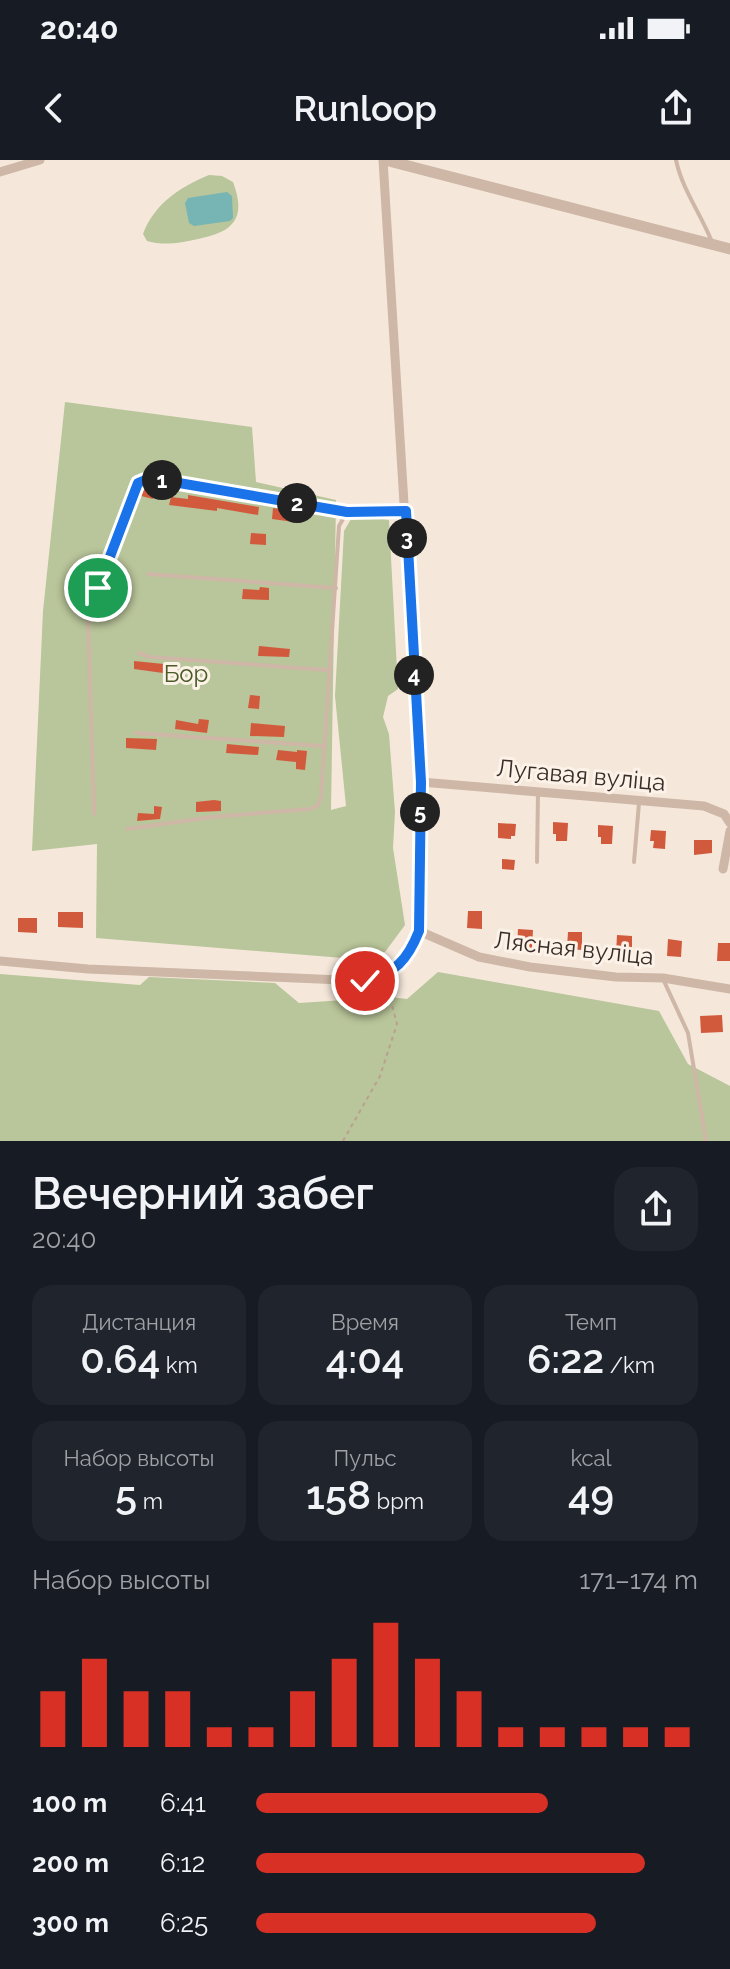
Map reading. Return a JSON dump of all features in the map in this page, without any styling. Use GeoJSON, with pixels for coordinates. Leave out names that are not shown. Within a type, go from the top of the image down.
{"type":"FeatureCollection","features":[{"type":"Feature","properties":{"kind":"street"},"geometry":{"type":"LineString","coordinates":[[0,172],[40,160]]}},
{"type":"Feature","properties":{"kind":"street"},"geometry":{"type":"LineString","coordinates":[[0,961],[88,969],[365,981],[384,977],[413,947],[419,931],[421,782],[384,160],[730,249]]}},
{"type":"Feature","properties":{"kind":"street","name":"Лугавая вуліца"},"geometry":{"type":"LineString","coordinates":[[421,782],[704,806],[724,814],[730,823]]}},
{"type":"Feature","properties":{"kind":"street"},"geometry":{"type":"LineString","coordinates":[[723,869],[730,831]]}},
{"type":"Feature","properties":{"kind":"street","name":"Лясная вуліца"},"geometry":{"type":"LineString","coordinates":[[419,931],[479,957],[579,974],[663,978],[730,989]]}},
{"type":"Feature","properties":{"kind":"lane"},"geometry":{"type":"LineString","coordinates":[[676,160],[680,177],[701,214],[713,245]]}},
{"type":"Feature","properties":{"kind":"lane"},"geometry":{"type":"LineString","coordinates":[[94,814],[88,617],[138,483],[150,478],[347,512],[406,511]]}},
{"type":"Feature","properties":{"kind":"lane"},"geometry":{"type":"LineString","coordinates":[[127,829],[317,806],[321,798],[339,526],[347,512]]}},
{"type":"Feature","properties":{"kind":"lane"},"geometry":{"type":"LineString","coordinates":[[148,574],[336,588]]}},
{"type":"Feature","properties":{"kind":"lane"},"geometry":{"type":"LineString","coordinates":[[139,653],[150,657],[328,670]]}},
{"type":"Feature","properties":{"kind":"lane"},"geometry":{"type":"LineString","coordinates":[[136,733],[323,746]]}},
{"type":"Feature","properties":{"kind":"lane"},"geometry":{"type":"LineString","coordinates":[[537,862],[538,790]]}},
{"type":"Feature","properties":{"kind":"lane"},"geometry":{"type":"LineString","coordinates":[[634,862],[639,800]]}},
{"type":"Feature","properties":{"kind":"lane"},"geometry":{"type":"LineString","coordinates":[[663,978],[688,1033],[706,1141]]}},
{"type":"Feature","properties":{"kind":"path"},"geometry":{"type":"LineString","coordinates":[[343,1141],[380,1076],[397,1024],[384,977]]}},
{"type":"Feature","properties":{"kind":"green space"},"geometry":{"type":"Polygon","coordinates":[[[209,175],[222,176],[233,182],[238,206],[234,222],[220,232],[198,239],[166,244],[147,241],[143,234],[154,213],[179,191],[209,175]]]}},
{"type":"Feature","properties":{"kind":"green space","name":"Бор"},"geometry":{"type":"Polygon","coordinates":[[[65,402],[252,427],[256,482],[336,500],[331,810],[346,806],[335,696],[344,531],[354,514],[389,520],[398,689],[388,696],[383,717],[389,734],[395,812],[393,848],[405,925],[385,952],[355,959],[96,938],[97,844],[32,851],[43,611],[65,402]]]}},
{"type":"Feature","properties":{"kind":"green space"},"geometry":{"type":"Polygon","coordinates":[[[438,972],[659,1011],[688,1064],[730,1086],[730,1141],[0,1141],[0,974],[140,985],[149,977],[275,983],[299,1003],[389,997],[407,999],[438,972]]]}},
{"type":"Feature","properties":{"kind":"water"},"geometry":{"type":"Polygon","coordinates":[[[227,192],[232,196],[233,218],[230,221],[194,226],[189,223],[185,203],[188,198],[227,192]]]}},
{"type":"Feature","properties":{"kind":"building"},"geometry":{"type":"Polygon","coordinates":[[[143,487],[155,490],[153,499],[141,496],[143,487]]]}},
{"type":"Feature","properties":{"kind":"building"},"geometry":{"type":"Polygon","coordinates":[[[188,495],[259,507],[258,515],[169,505],[171,497],[188,499],[188,495]]]}},
{"type":"Feature","properties":{"kind":"building"},"geometry":{"type":"Polygon","coordinates":[[[273,508],[302,512],[301,523],[272,519],[273,508]]]}},
{"type":"Feature","properties":{"kind":"building"},"geometry":{"type":"Polygon","coordinates":[[[251,533],[266,534],[266,545],[250,544],[251,533]]]}},
{"type":"Feature","properties":{"kind":"building"},"geometry":{"type":"Polygon","coordinates":[[[260,587],[269,588],[269,600],[242,599],[243,589],[259,590],[260,587]]]}},
{"type":"Feature","properties":{"kind":"building"},"geometry":{"type":"Polygon","coordinates":[[[259,646],[290,649],[289,657],[258,656],[259,646]]]}},
{"type":"Feature","properties":{"kind":"building"},"geometry":{"type":"Polygon","coordinates":[[[134,661],[164,664],[163,673],[134,669],[134,661]]]}},
{"type":"Feature","properties":{"kind":"building"},"geometry":{"type":"Polygon","coordinates":[[[250,695],[260,696],[259,709],[248,708],[250,695]]]}},
{"type":"Feature","properties":{"kind":"building"},"geometry":{"type":"Polygon","coordinates":[[[199,719],[209,720],[207,733],[175,729],[176,720],[198,724],[199,719]]]}},
{"type":"Feature","properties":{"kind":"building"},"geometry":{"type":"Polygon","coordinates":[[[251,723],[285,726],[284,737],[250,736],[251,723]]]}},
{"type":"Feature","properties":{"kind":"building"},"geometry":{"type":"Polygon","coordinates":[[[126,738],[157,739],[156,750],[126,748],[126,738]]]}},
{"type":"Feature","properties":{"kind":"building"},"geometry":{"type":"Polygon","coordinates":[[[227,744],[259,747],[258,755],[226,753],[227,744]]]}},
{"type":"Feature","properties":{"kind":"building"},"geometry":{"type":"Polygon","coordinates":[[[278,750],[307,751],[305,770],[296,769],[296,762],[276,760],[278,750]]]}},
{"type":"Feature","properties":{"kind":"building"},"geometry":{"type":"Polygon","coordinates":[[[221,801],[221,811],[196,812],[196,802],[221,801]]]}},
{"type":"Feature","properties":{"kind":"building"},"geometry":{"type":"Polygon","coordinates":[[[154,806],[162,807],[160,819],[137,821],[138,813],[154,814],[154,806]]]}},
{"type":"Feature","properties":{"kind":"building"},"geometry":{"type":"Polygon","coordinates":[[[553,822],[568,823],[567,841],[556,841],[553,822]]]}},
{"type":"Feature","properties":{"kind":"building"},"geometry":{"type":"Polygon","coordinates":[[[498,823],[516,824],[515,836],[511,839],[498,838],[498,823]]]}},
{"type":"Feature","properties":{"kind":"building"},"geometry":{"type":"Polygon","coordinates":[[[598,825],[613,826],[612,844],[601,844],[598,825]]]}},
{"type":"Feature","properties":{"kind":"building"},"geometry":{"type":"Polygon","coordinates":[[[651,830],[666,831],[665,849],[653,848],[651,830]]]}},
{"type":"Feature","properties":{"kind":"building"},"geometry":{"type":"Polygon","coordinates":[[[694,840],[712,840],[712,853],[694,855],[694,840]]]}},
{"type":"Feature","properties":{"kind":"building"},"geometry":{"type":"Polygon","coordinates":[[[502,859],[515,860],[514,870],[502,869],[502,859]]]}},
{"type":"Feature","properties":{"kind":"building"},"geometry":{"type":"Polygon","coordinates":[[[468,911],[482,911],[482,929],[467,928],[468,911]]]}},
{"type":"Feature","properties":{"kind":"building"},"geometry":{"type":"Polygon","coordinates":[[[58,912],[83,912],[83,928],[58,927],[58,912]]]}},
{"type":"Feature","properties":{"kind":"building"},"geometry":{"type":"Polygon","coordinates":[[[18,918],[37,918],[37,933],[18,932],[18,918]]]}},
{"type":"Feature","properties":{"kind":"building"},"geometry":{"type":"Polygon","coordinates":[[[518,929],[533,930],[532,948],[517,947],[518,929]]]}},
{"type":"Feature","properties":{"kind":"building"},"geometry":{"type":"Polygon","coordinates":[[[568,932],[582,932],[582,950],[567,949],[568,932]]]}},
{"type":"Feature","properties":{"kind":"building"},"geometry":{"type":"Polygon","coordinates":[[[617,935],[632,936],[632,954],[616,953],[617,935]]]}},
{"type":"Feature","properties":{"kind":"building"},"geometry":{"type":"Polygon","coordinates":[[[668,939],[682,941],[681,957],[667,956],[668,939]]]}},
{"type":"Feature","properties":{"kind":"building"},"geometry":{"type":"Polygon","coordinates":[[[718,943],[730,943],[730,961],[717,961],[718,943]]]}},
{"type":"Feature","properties":{"kind":"building"},"geometry":{"type":"Polygon","coordinates":[[[722,1015],[723,1032],[701,1033],[700,1016],[722,1015]]]}},
{"type":"Feature","properties":{"kind":"route"},"geometry":{"type":"LineString","coordinates":[[98,588],[138,483],[150,478],[347,512],[406,511],[421,782],[419,931],[413,947],[397,966],[384,977],[365,981]]}}]}
